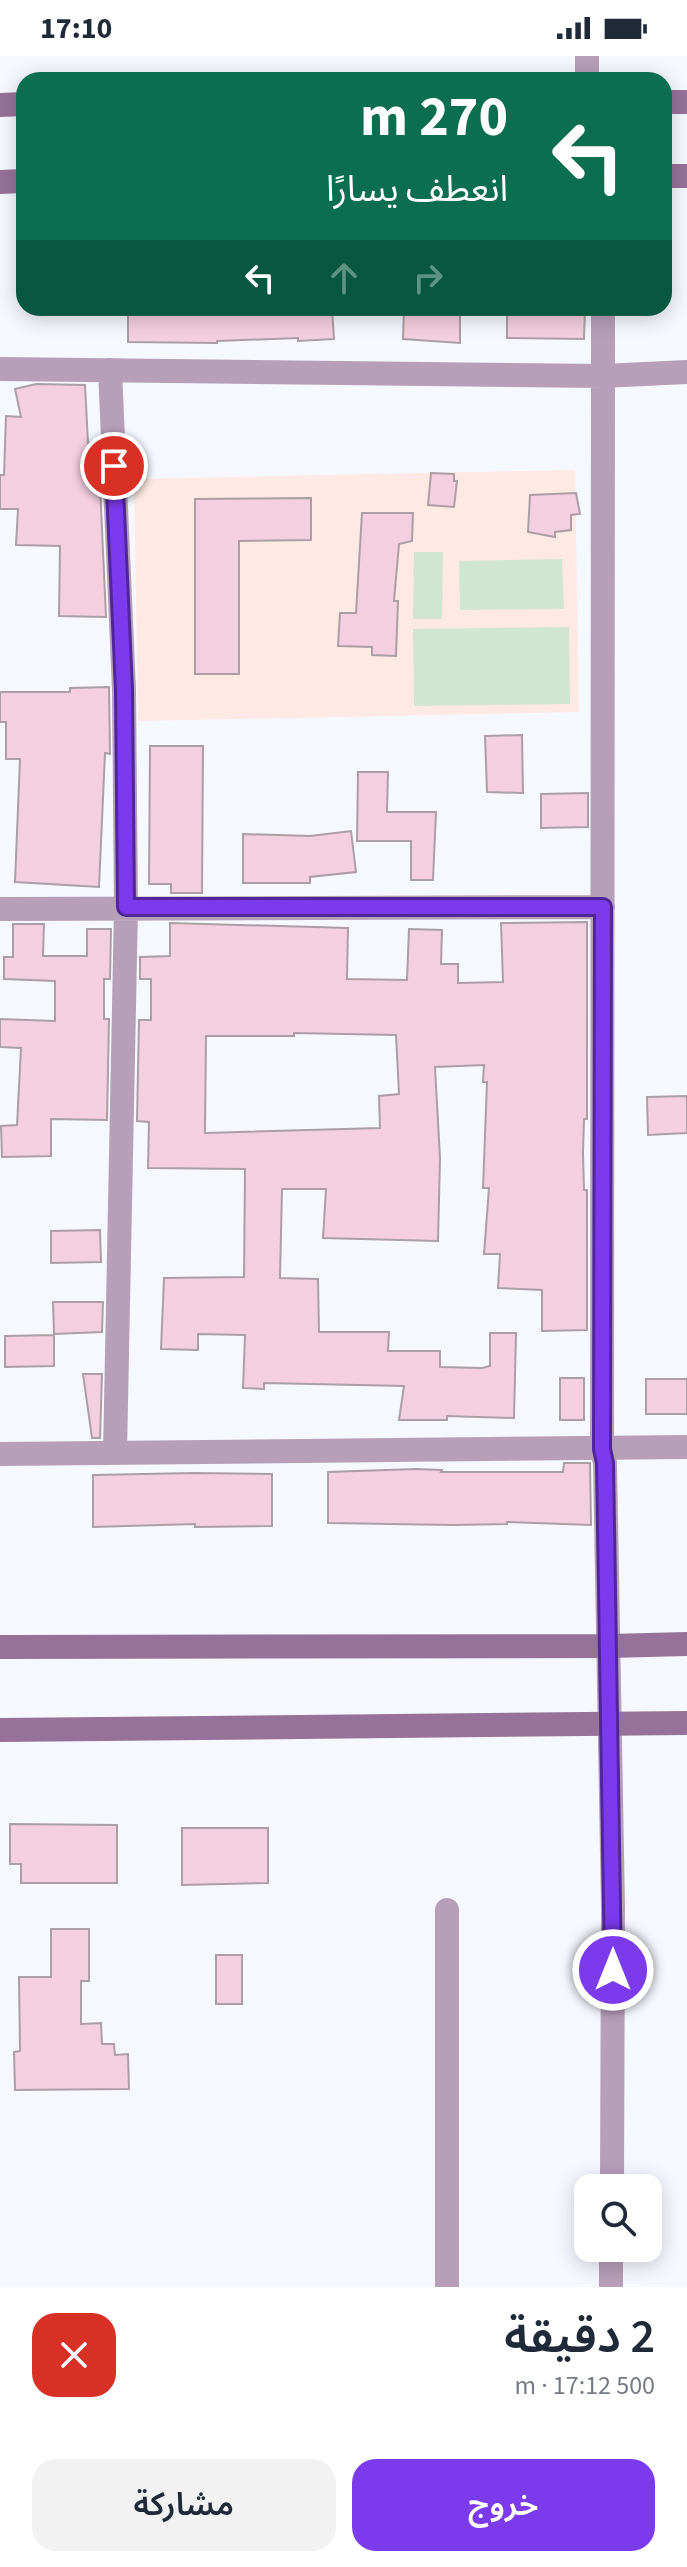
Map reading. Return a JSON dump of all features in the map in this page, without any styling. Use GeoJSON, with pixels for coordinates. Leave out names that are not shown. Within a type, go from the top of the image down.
{"type":"FeatureCollection","features":[{"type":"Feature","properties":{"kind":"street"},"geometry":{"type":"LineString","coordinates":[[603,316],[602,1449],[605,1463],[611,1722],[612,2174]]}},
{"type":"Feature","properties":{"kind":"street"},"geometry":{"type":"LineString","coordinates":[[0,369],[603,376],[687,372]]}},
{"type":"Feature","properties":{"kind":"street"},"geometry":{"type":"LineString","coordinates":[[110,370],[124,690],[126,907],[115,1453]]}},
{"type":"Feature","properties":{"kind":"street"},"geometry":{"type":"LineString","coordinates":[[0,909],[603,907]]}},
{"type":"Feature","properties":{"kind":"street"},"geometry":{"type":"LineString","coordinates":[[0,1454],[687,1447]]}},
{"type":"Feature","properties":{"kind":"street"},"geometry":{"type":"LineString","coordinates":[[0,1647],[687,1644]]}},
{"type":"Feature","properties":{"kind":"street"},"geometry":{"type":"LineString","coordinates":[[0,1730],[687,1723]]}},
{"type":"Feature","properties":{"kind":"street"},"geometry":{"type":"LineString","coordinates":[[447,1910],[447,2287]]}},
{"type":"Feature","properties":{"kind":"street"},"geometry":{"type":"LineString","coordinates":[[611,2262],[611,2287]]}},
{"type":"Feature","properties":{"kind":"shaded area"},"geometry":{"type":"Polygon","coordinates":[[[575,470],[579,712],[138,721],[134,479],[575,470]]]}},
{"type":"Feature","properties":{"kind":"green space"},"geometry":{"type":"Polygon","coordinates":[[[414,552],[443,552],[442,619],[413,619],[414,552]]]}},
{"type":"Feature","properties":{"kind":"green space"},"geometry":{"type":"Polygon","coordinates":[[[562,559],[564,609],[460,610],[459,561],[562,559]]]}},
{"type":"Feature","properties":{"kind":"green space"},"geometry":{"type":"Polygon","coordinates":[[[569,627],[570,704],[414,706],[413,629],[569,627]]]}},
{"type":"Feature","properties":{"kind":"building"},"geometry":{"type":"Polygon","coordinates":[[[128,316],[333,316],[334,339],[128,342],[128,316]]]}},
{"type":"Feature","properties":{"kind":"building"},"geometry":{"type":"Polygon","coordinates":[[[404,316],[460,316],[460,343],[403,339],[404,316]]]}},
{"type":"Feature","properties":{"kind":"building"},"geometry":{"type":"Polygon","coordinates":[[[507,316],[585,316],[584,339],[507,338],[507,316]]]}},
{"type":"Feature","properties":{"kind":"building"},"geometry":{"type":"Polygon","coordinates":[[[36,384],[85,385],[88,443],[98,442],[106,617],[59,616],[60,546],[16,545],[18,509],[0,509],[6,416],[21,417],[15,389],[36,384]]]}},
{"type":"Feature","properties":{"kind":"building"},"geometry":{"type":"Polygon","coordinates":[[[431,473],[454,474],[454,481],[457,481],[454,507],[428,505],[431,473]]]}},
{"type":"Feature","properties":{"kind":"building"},"geometry":{"type":"Polygon","coordinates":[[[576,493],[580,514],[571,515],[571,530],[555,532],[555,537],[528,532],[530,495],[576,493]]]}},
{"type":"Feature","properties":{"kind":"building"},"geometry":{"type":"Polygon","coordinates":[[[311,498],[311,540],[239,541],[239,674],[195,674],[195,499],[311,498]]]}},
{"type":"Feature","properties":{"kind":"building"},"geometry":{"type":"Polygon","coordinates":[[[362,513],[413,513],[412,541],[399,544],[394,601],[398,601],[396,656],[372,655],[372,647],[338,646],[340,613],[356,613],[362,513]]]}},
{"type":"Feature","properties":{"kind":"building"},"geometry":{"type":"Polygon","coordinates":[[[109,687],[110,754],[105,753],[99,887],[15,882],[20,759],[6,759],[6,722],[0,722],[0,692],[70,692],[70,688],[109,687]]]}},
{"type":"Feature","properties":{"kind":"building"},"geometry":{"type":"Polygon","coordinates":[[[522,735],[523,793],[487,792],[485,736],[522,735]]]}},
{"type":"Feature","properties":{"kind":"building"},"geometry":{"type":"Polygon","coordinates":[[[150,746],[203,746],[202,893],[171,893],[171,884],[149,884],[150,746]]]}},
{"type":"Feature","properties":{"kind":"building"},"geometry":{"type":"Polygon","coordinates":[[[358,772],[388,772],[387,812],[436,812],[433,880],[411,880],[411,841],[357,841],[358,772]]]}},
{"type":"Feature","properties":{"kind":"building"},"geometry":{"type":"Polygon","coordinates":[[[588,793],[588,827],[541,828],[541,794],[588,793]]]}},
{"type":"Feature","properties":{"kind":"building"},"geometry":{"type":"Polygon","coordinates":[[[351,831],[356,872],[310,877],[310,883],[243,883],[243,834],[310,836],[351,831]]]}},
{"type":"Feature","properties":{"kind":"building"},"geometry":{"type":"Polygon","coordinates":[[[587,922],[587,1119],[584,1119],[583,1153],[584,1190],[587,1190],[587,1330],[542,1331],[542,1290],[498,1288],[500,1254],[484,1254],[489,1188],[483,1188],[487,1082],[483,1082],[484,1065],[435,1067],[440,1158],[438,1241],[323,1238],[326,1189],[282,1189],[280,1278],[318,1279],[319,1332],[389,1332],[388,1351],[440,1351],[440,1367],[490,1366],[490,1333],[516,1333],[514,1418],[447,1416],[447,1420],[399,1420],[404,1386],[264,1383],[264,1389],[243,1388],[245,1335],[198,1334],[198,1350],[161,1349],[164,1278],[244,1277],[245,1169],[148,1168],[149,1122],[137,1121],[139,1020],[151,1020],[151,979],[140,979],[140,957],[170,956],[170,923],[348,928],[347,979],[407,980],[409,929],[442,930],[441,964],[458,964],[458,983],[503,982],[501,923],[587,922]],[[294,1033],[294,1036],[206,1036],[205,1133],[380,1128],[379,1096],[399,1094],[396,1035],[294,1033]]]}},
{"type":"Feature","properties":{"kind":"building"},"geometry":{"type":"Polygon","coordinates":[[[13,924],[44,924],[43,956],[87,956],[87,929],[111,929],[110,979],[104,979],[104,1019],[109,1019],[107,1120],[51,1119],[51,1156],[2,1157],[1,1126],[17,1125],[21,1048],[0,1047],[0,1019],[55,1021],[55,981],[4,979],[4,957],[13,957],[13,924]]]}},
{"type":"Feature","properties":{"kind":"building"},"geometry":{"type":"Polygon","coordinates":[[[687,1096],[687,1133],[648,1135],[647,1097],[687,1096]]]}},
{"type":"Feature","properties":{"kind":"building"},"geometry":{"type":"Polygon","coordinates":[[[100,1230],[101,1262],[51,1263],[51,1231],[100,1230]]]}},
{"type":"Feature","properties":{"kind":"building"},"geometry":{"type":"Polygon","coordinates":[[[53,1302],[103,1302],[102,1332],[54,1334],[53,1302]]]}},
{"type":"Feature","properties":{"kind":"building"},"geometry":{"type":"Polygon","coordinates":[[[54,1335],[54,1366],[5,1367],[5,1336],[54,1335]]]}},
{"type":"Feature","properties":{"kind":"building"},"geometry":{"type":"Polygon","coordinates":[[[83,1374],[102,1374],[100,1438],[92,1438],[83,1374]]]}},
{"type":"Feature","properties":{"kind":"building"},"geometry":{"type":"Polygon","coordinates":[[[560,1378],[584,1378],[584,1420],[560,1420],[560,1378]]]}},
{"type":"Feature","properties":{"kind":"building"},"geometry":{"type":"Polygon","coordinates":[[[646,1379],[687,1379],[687,1414],[646,1414],[646,1379]]]}},
{"type":"Feature","properties":{"kind":"building"},"geometry":{"type":"Polygon","coordinates":[[[564,1463],[590,1463],[591,1525],[328,1523],[328,1472],[416,1469],[441,1472],[563,1472],[564,1463]]]}},
{"type":"Feature","properties":{"kind":"building"},"geometry":{"type":"Polygon","coordinates":[[[272,1474],[272,1526],[195,1527],[195,1524],[93,1527],[93,1475],[272,1474]]]}},
{"type":"Feature","properties":{"kind":"building"},"geometry":{"type":"Polygon","coordinates":[[[10,1824],[117,1825],[117,1883],[21,1883],[21,1864],[10,1864],[10,1824]]]}},
{"type":"Feature","properties":{"kind":"building"},"geometry":{"type":"Polygon","coordinates":[[[182,1828],[268,1828],[268,1883],[182,1885],[182,1828]]]}},
{"type":"Feature","properties":{"kind":"building"},"geometry":{"type":"Polygon","coordinates":[[[51,1929],[89,1929],[89,1981],[81,1981],[81,2024],[101,2023],[102,2044],[114,2044],[115,2055],[128,2054],[129,2089],[15,2090],[14,2052],[20,2051],[19,1977],[51,1977],[51,1929]]]}},
{"type":"Feature","properties":{"kind":"building"},"geometry":{"type":"Polygon","coordinates":[[[216,1955],[242,1955],[242,2004],[216,2004],[216,1955]]]}},
{"type":"Feature","properties":{"kind":"route"},"geometry":{"type":"LineString","coordinates":[[114,466],[124,690],[126,907],[603,907],[602,1449],[605,1463],[610,1672],[613,1970]]}}]}
